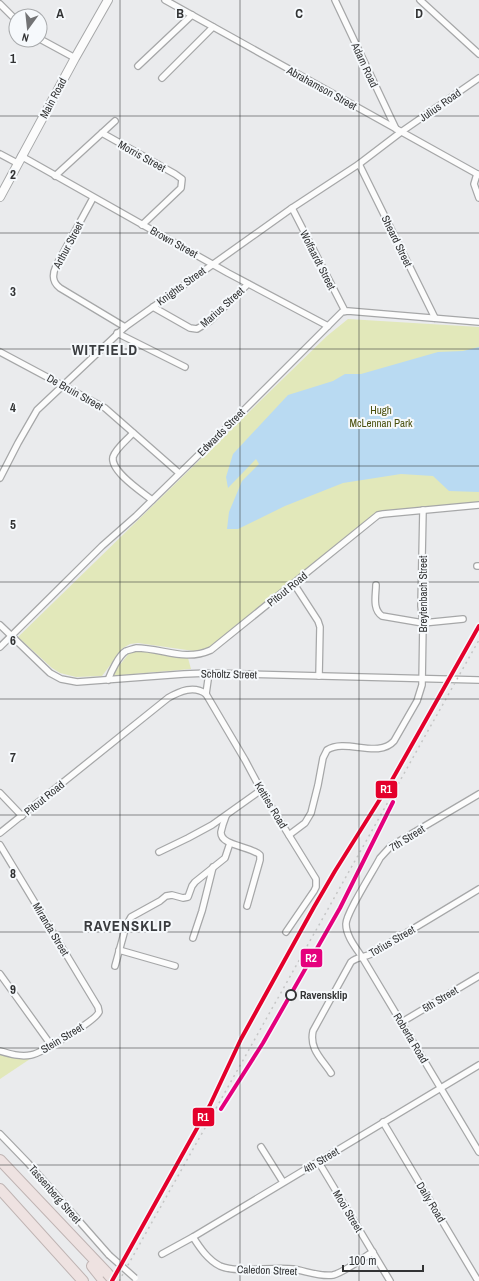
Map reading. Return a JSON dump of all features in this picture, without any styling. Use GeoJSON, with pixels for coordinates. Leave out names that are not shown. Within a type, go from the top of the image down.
{"type":"FeatureCollection","features":[{"type":"Feature","properties":{"kind":"highway"},"geometry":{"type":"LineString","coordinates":[[0,1160],[45,1208],[107,1279]]}},
{"type":"Feature","properties":{"kind":"highway"},"geometry":{"type":"LineString","coordinates":[[0,1188],[83,1281]]}},
{"type":"Feature","properties":{"kind":"street"},"geometry":{"type":"LineString","coordinates":[[6,0],[0,4],[8,12]]}},
{"type":"Feature","properties":{"kind":"street","name":"Main Road"},"geometry":{"type":"LineString","coordinates":[[0,197],[74,58],[108,0]]}},
{"type":"Feature","properties":{"kind":"street","name":"Abrahamson Street"},"geometry":{"type":"LineString","coordinates":[[165,0],[398,131],[478,174]]}},
{"type":"Feature","properties":{"kind":"street","name":"Adam Road"},"geometry":{"type":"LineString","coordinates":[[335,0],[398,131]]}},
{"type":"Feature","properties":{"kind":"street"},"geometry":{"type":"LineString","coordinates":[[420,0],[479,54]]}},
{"type":"Feature","properties":{"kind":"street"},"geometry":{"type":"LineString","coordinates":[[138,66],[192,15]]}},
{"type":"Feature","properties":{"kind":"street"},"geometry":{"type":"LineString","coordinates":[[162,78],[213,27]]}},
{"type":"Feature","properties":{"kind":"street"},"geometry":{"type":"LineString","coordinates":[[48,43],[74,58]]}},
{"type":"Feature","properties":{"kind":"street","name":"Julius Road"},"geometry":{"type":"LineString","coordinates":[[398,131],[479,78]]}},
{"type":"Feature","properties":{"kind":"street"},"geometry":{"type":"LineString","coordinates":[[55,176],[115,121]]}},
{"type":"Feature","properties":{"kind":"street","name":"Knights Street"},"geometry":{"type":"LineString","coordinates":[[0,478],[37,410],[64,386],[117,333],[292,208],[359,164],[398,131]]}},
{"type":"Feature","properties":{"kind":"street","name":"Morris Street"},"geometry":{"type":"LineString","coordinates":[[102,134],[175,174],[182,180],[181,188],[142,225]]}},
{"type":"Feature","properties":{"kind":"street","name":"Brown Street"},"geometry":{"type":"LineString","coordinates":[[0,154],[19,160],[55,176],[248,284],[328,326]]}},
{"type":"Feature","properties":{"kind":"street","name":"Sheard Street"},"geometry":{"type":"LineString","coordinates":[[359,164],[435,318]]}},
{"type":"Feature","properties":{"kind":"street"},"geometry":{"type":"LineString","coordinates":[[478,174],[474,184],[479,198]]}},
{"type":"Feature","properties":{"kind":"street","name":"Arthur Street"},"geometry":{"type":"LineString","coordinates":[[93,198],[56,266],[53,278],[56,285],[60,288],[125,327]]}},
{"type":"Feature","properties":{"kind":"street","name":"Wolfaardt Street"},"geometry":{"type":"LineString","coordinates":[[292,208],[345,311]]}},
{"type":"Feature","properties":{"kind":"street","name":"Marius Street"},"geometry":{"type":"LineString","coordinates":[[153,307],[190,328],[197,329],[210,321],[248,284]]}},
{"type":"Feature","properties":{"kind":"street"},"geometry":{"type":"LineString","coordinates":[[345,311],[479,322]]}},
{"type":"Feature","properties":{"kind":"street","name":"Edwards Street"},"geometry":{"type":"LineString","coordinates":[[0,647],[345,311]]}},
{"type":"Feature","properties":{"kind":"street"},"geometry":{"type":"LineString","coordinates":[[117,333],[185,367]]}},
{"type":"Feature","properties":{"kind":"street","name":"De Bruin Street"},"geometry":{"type":"LineString","coordinates":[[0,352],[103,406],[178,473]]}},
{"type":"Feature","properties":{"kind":"street"},"geometry":{"type":"LineString","coordinates":[[133,433],[116,452],[113,461],[118,472],[152,500]]}},
{"type":"Feature","properties":{"kind":"street","name":"Pitout Road"},"geometry":{"type":"LineString","coordinates":[[108,680],[110,672],[122,654],[136,648],[191,656],[211,650],[378,515],[479,505]]}},
{"type":"Feature","properties":{"kind":"street","name":"Breytenbach Street"},"geometry":{"type":"LineString","coordinates":[[289,835],[305,823],[311,813],[323,758],[327,750],[336,746],[380,748],[389,746],[394,741],[417,701],[421,691],[423,678],[423,623],[421,606],[423,510]]}},
{"type":"Feature","properties":{"kind":"street"},"geometry":{"type":"LineString","coordinates":[[294,584],[320,624],[319,676]]}},
{"type":"Feature","properties":{"kind":"street"},"geometry":{"type":"LineString","coordinates":[[376,585],[376,607],[378,613],[388,618],[423,623],[463,619]]}},
{"type":"Feature","properties":{"kind":"street","name":"Scholtz Street"},"geometry":{"type":"LineString","coordinates":[[0,625],[46,670],[58,678],[77,682],[209,673],[479,680]]}},
{"type":"Feature","properties":{"kind":"street"},"geometry":{"type":"LineString","coordinates":[[206,694],[209,673]]}},
{"type":"Feature","properties":{"kind":"street","name":"Pitout Road"},"geometry":{"type":"LineString","coordinates":[[0,833],[168,698],[184,690],[200,690],[206,694]]}},
{"type":"Feature","properties":{"kind":"street","name":"Ketties Road"},"geometry":{"type":"LineString","coordinates":[[206,694],[261,790],[314,876],[316,884],[314,891],[286,932]]}},
{"type":"Feature","properties":{"kind":"street"},"geometry":{"type":"LineString","coordinates":[[159,852],[194,835],[226,816],[261,790]]}},
{"type":"Feature","properties":{"kind":"street"},"geometry":{"type":"LineString","coordinates":[[0,793],[22,816]]}},
{"type":"Feature","properties":{"kind":"street","name":"7th Street"},"geometry":{"type":"LineString","coordinates":[[346,924],[349,914],[386,851],[391,846],[479,794]]}},
{"type":"Feature","properties":{"kind":"street"},"geometry":{"type":"LineString","coordinates":[[226,816],[221,833],[224,840],[252,850],[260,855],[260,860],[247,906]]}},
{"type":"Feature","properties":{"kind":"street"},"geometry":{"type":"LineString","coordinates":[[115,966],[127,923],[131,917],[160,901],[166,896],[172,895],[183,898],[188,897],[192,886],[226,856],[230,843]]}},
{"type":"Feature","properties":{"kind":"street","name":"Miranda Street"},"geometry":{"type":"LineString","coordinates":[[0,845],[98,1007],[98,1015]]}},
{"type":"Feature","properties":{"kind":"street"},"geometry":{"type":"LineString","coordinates":[[193,938],[202,911],[213,867]]}},
{"type":"Feature","properties":{"kind":"street","name":"Totius Street"},"geometry":{"type":"LineString","coordinates":[[331,1073],[314,1048],[312,1042],[313,1031],[351,962],[373,953],[479,889]]}},
{"type":"Feature","properties":{"kind":"street","name":"Roberta Road"},"geometry":{"type":"LineString","coordinates":[[346,924],[350,936],[362,957],[479,1152]]}},
{"type":"Feature","properties":{"kind":"street"},"geometry":{"type":"LineString","coordinates":[[119,950],[175,966]]}},
{"type":"Feature","properties":{"kind":"street"},"geometry":{"type":"LineString","coordinates":[[0,974],[51,1045]]}},
{"type":"Feature","properties":{"kind":"street","name":"5th Street"},"geometry":{"type":"LineString","coordinates":[[402,1022],[479,976]]}},
{"type":"Feature","properties":{"kind":"street","name":"Stein Street"},"geometry":{"type":"LineString","coordinates":[[0,1052],[26,1056],[39,1053],[98,1015]]}},
{"type":"Feature","properties":{"kind":"street","name":"4th Street"},"geometry":{"type":"LineString","coordinates":[[162,1254],[193,1237],[479,1065]]}},
{"type":"Feature","properties":{"kind":"street","name":"Daily Road"},"geometry":{"type":"LineString","coordinates":[[383,1122],[478,1281]]}},
{"type":"Feature","properties":{"kind":"street","name":"Tassenberg Street"},"geometry":{"type":"LineString","coordinates":[[0,1134],[25,1159],[109,1255],[137,1280]]}},
{"type":"Feature","properties":{"kind":"street"},"geometry":{"type":"LineString","coordinates":[[261,1147],[283,1182]]}},
{"type":"Feature","properties":{"kind":"street","name":"Mooi Street"},"geometry":{"type":"LineString","coordinates":[[318,1161],[390,1281]]}},
{"type":"Feature","properties":{"kind":"street","name":"Caledon Street"},"geometry":{"type":"LineString","coordinates":[[193,1237],[199,1248],[216,1263],[221,1266],[236,1269],[283,1268],[320,1275],[333,1275],[372,1252]]}},
{"type":"Feature","properties":{"kind":"green space","name":"Hugh McLennan Park"},"geometry":{"type":"Polygon","coordinates":[[[348,319],[479,327],[479,503],[379,513],[213,647],[194,651],[138,643],[130,644],[123,648],[102,676],[76,677],[60,673],[52,668],[18,637],[327,336],[348,319]]]}},
{"type":"Feature","properties":{"kind":"green space"},"geometry":{"type":"Polygon","coordinates":[[[138,650],[188,658],[191,669],[111,676],[130,652],[138,650]]]}},
{"type":"Feature","properties":{"kind":"green space"},"geometry":{"type":"Polygon","coordinates":[[[0,1053],[30,1059],[0,1079],[0,1053]]]}},
{"type":"Feature","properties":{"kind":"water"},"geometry":{"type":"Polygon","coordinates":[[[479,347],[479,492],[449,491],[433,476],[401,474],[343,483],[285,506],[238,529],[227,529],[229,512],[242,481],[259,464],[256,459],[228,488],[226,477],[233,454],[288,395],[333,381],[345,374],[361,374],[438,352],[463,351],[479,347]]]}},
{"type":"Feature","properties":{"kind":"railway"},"geometry":{"type":"LineString","coordinates":[[112,1281],[210,1105],[241,1039],[314,907],[392,780],[479,626]]}},
{"type":"Feature","properties":{"kind":"railway"},"geometry":{"type":"LineString","coordinates":[[119,1281],[479,640]]}},
{"type":"Feature","properties":{"kind":"railway"},"geometry":{"type":"LineString","coordinates":[[230,1096],[293,993],[387,815]]}},
{"type":"Feature","properties":{"kind":"transit line","name":"R1"},"geometry":{"type":"LineString","coordinates":[[112,1281],[210,1105],[241,1039],[314,907],[392,780],[479,626]]}},
{"type":"Feature","properties":{"kind":"transit line","name":"R2"},"geometry":{"type":"LineString","coordinates":[[221,1109],[263,1043],[340,908],[393,802]]}},
{"type":"Feature","properties":{"kind":"place","name":"Ravensklip"},"geometry":{"type":"Point","coordinates":[291,995]}},
{"type":"Feature","properties":{"kind":"district","name":"WITFIELD"},"geometry":{"type":"Point","coordinates":[105,350]}},
{"type":"Feature","properties":{"kind":"district","name":"RAVENSKLIP"},"geometry":{"type":"Point","coordinates":[128,926]}}]}
